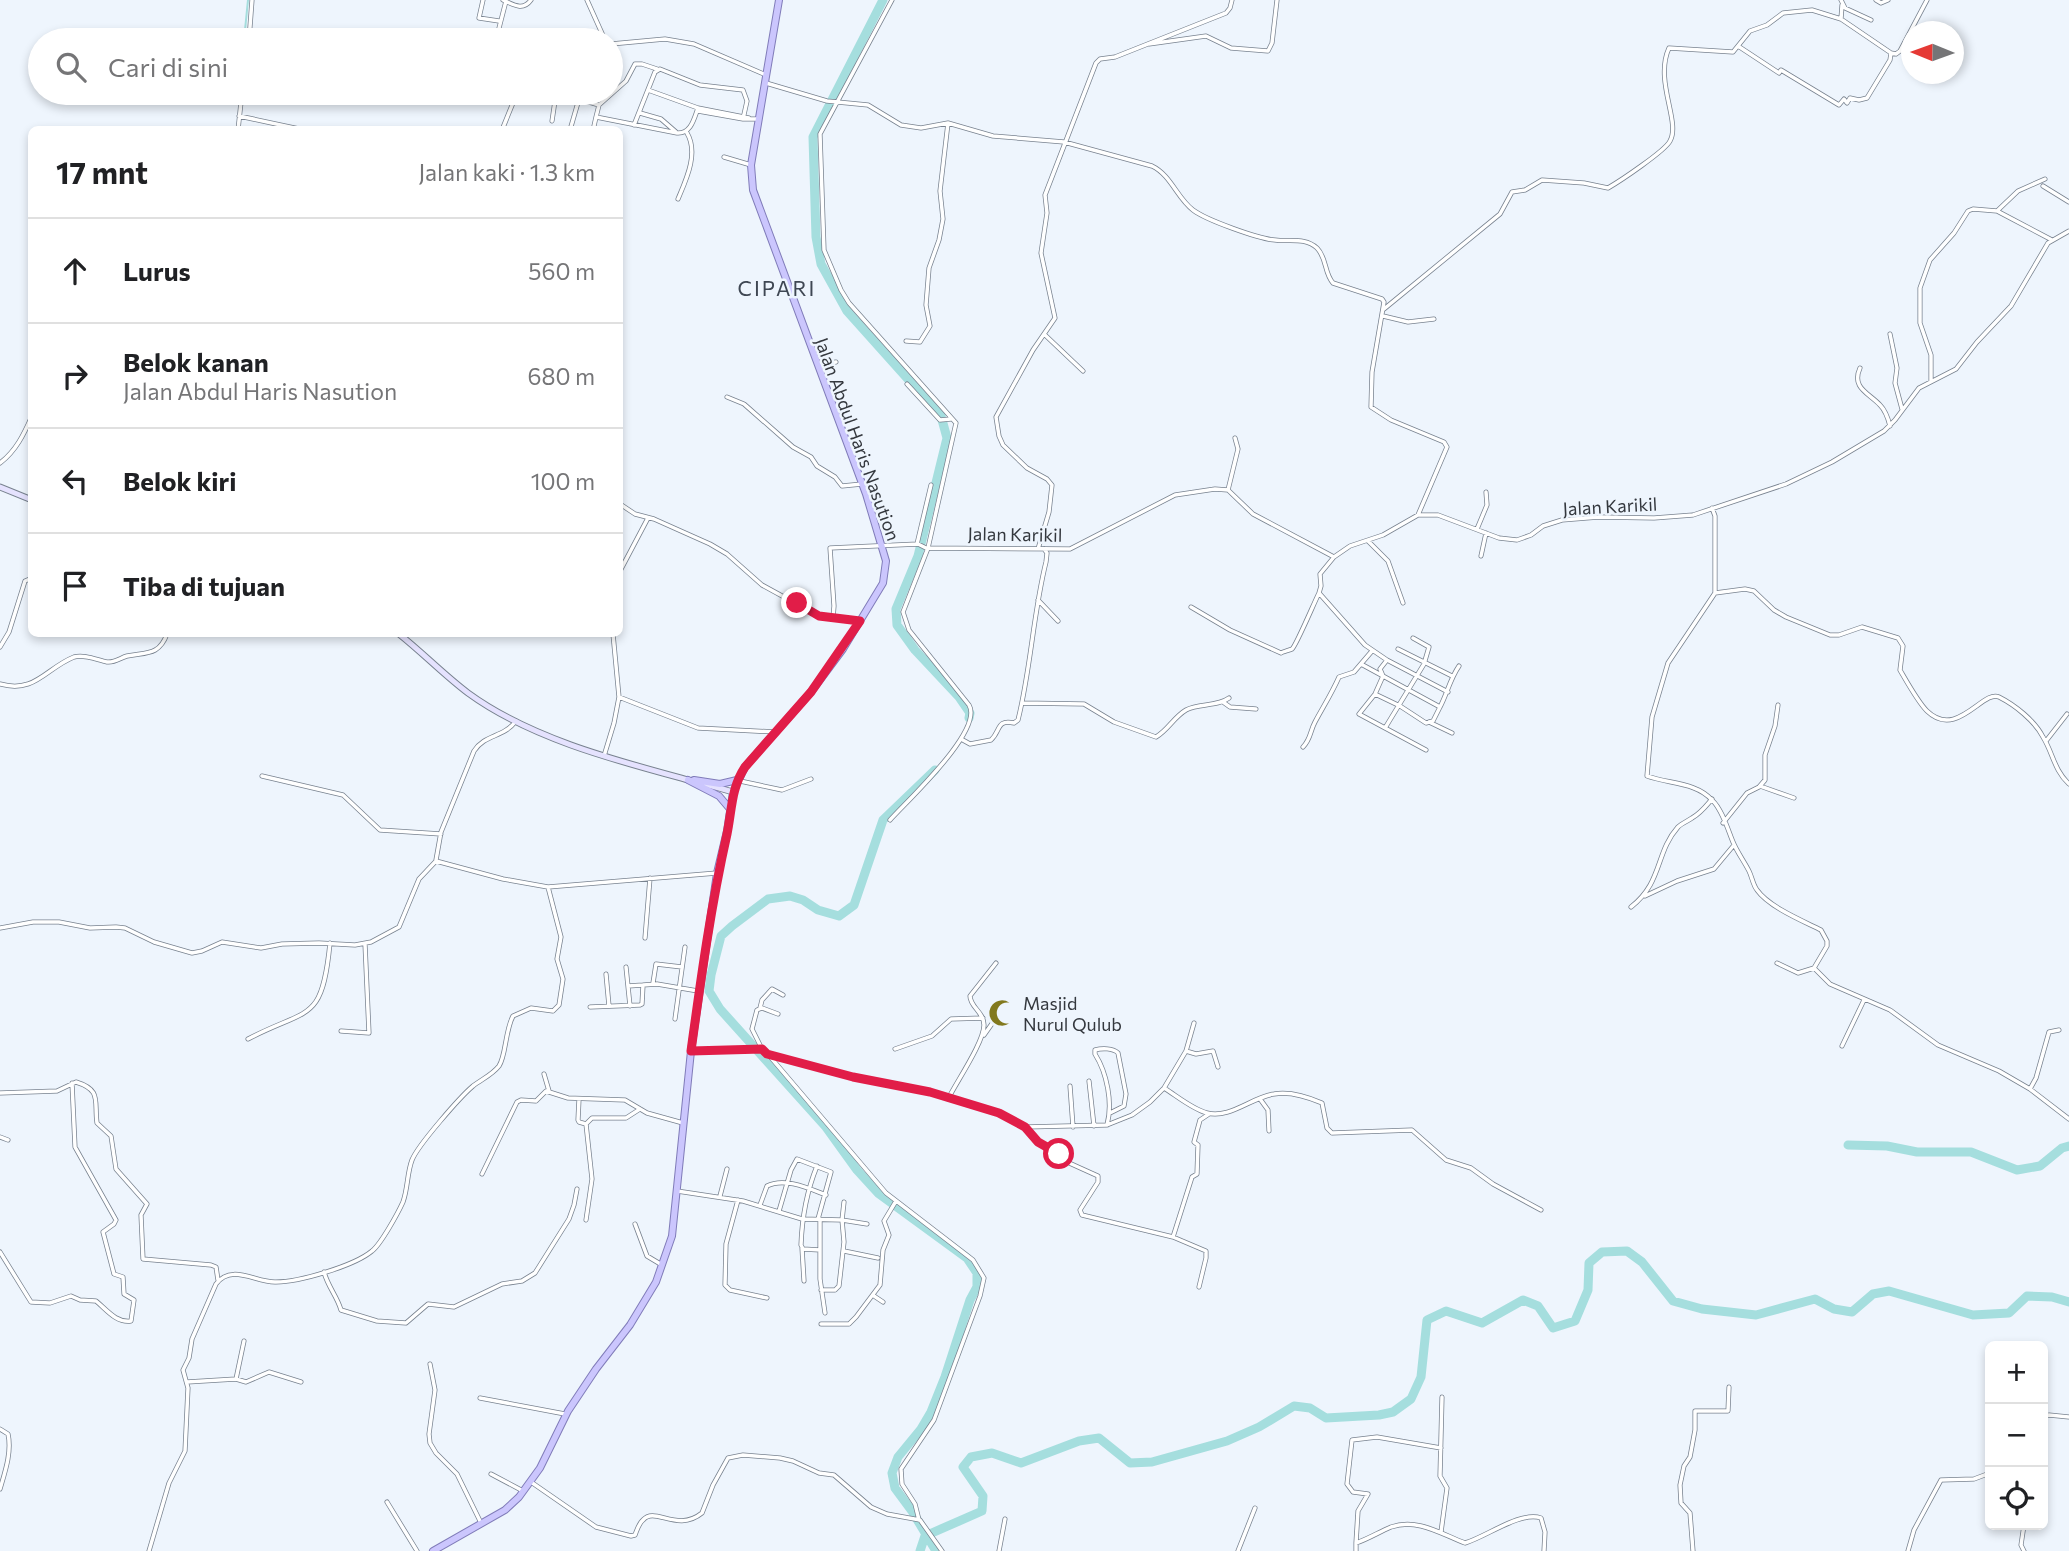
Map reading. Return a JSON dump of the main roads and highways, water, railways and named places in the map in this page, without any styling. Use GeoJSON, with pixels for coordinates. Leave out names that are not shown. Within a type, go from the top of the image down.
{"type":"FeatureCollection","features":[{"type":"Feature","properties":{"kind":"main road","name":"Jalan Abdul Haris Nasution"},"geometry":{"type":"LineString","coordinates":[[433,1551],[505,1510],[531,1482],[567,1414],[596,1368],[630,1325],[656,1282],[672,1236],[699,992],[717,873],[733,792],[745,767],[811,692],[883,583],[886,561],[883,547],[757,203],[751,166],[779,0]]}},
{"type":"Feature","properties":{"kind":"main road"},"geometry":{"type":"LineString","coordinates":[[730,809],[719,796],[688,780],[720,783],[737,780]]}},
{"type":"Feature","properties":{"kind":"waterway"},"geometry":{"type":"LineString","coordinates":[[245,28],[248,0]]}},
{"type":"Feature","properties":{"kind":"waterway"},"geometry":{"type":"LineString","coordinates":[[883,0],[813,137],[816,237],[821,264],[847,311],[941,416],[947,438],[918,556],[896,609],[897,625],[915,650],[959,697],[970,713],[969,718]]}},
{"type":"Feature","properties":{"kind":"waterway"},"geometry":{"type":"LineString","coordinates":[[935,770],[883,820],[854,905],[839,916],[818,910],[803,900],[790,896],[768,899],[721,936],[709,991],[720,1009],[826,1127],[857,1170],[878,1193],[967,1258],[977,1273],[977,1287],[931,1412],[898,1457],[892,1473],[895,1488],[936,1551]]}},
{"type":"Feature","properties":{"kind":"waterway"},"geometry":{"type":"LineString","coordinates":[[1848,1145],[1887,1146],[1917,1152],[1971,1152],[2017,1170],[2040,1166],[2062,1148],[2069,1146]]}},
{"type":"Feature","properties":{"kind":"waterway"},"geometry":{"type":"LineString","coordinates":[[920,1551],[925,1536],[982,1511],[983,1496],[963,1467],[971,1457],[992,1453],[1021,1463],[1079,1441],[1099,1438],[1130,1463],[1152,1462],[1227,1441],[1259,1427],[1294,1406],[1310,1408],[1326,1418],[1393,1412],[1411,1399],[1421,1377],[1427,1320],[1446,1311],[1482,1323],[1523,1300],[1538,1306],[1553,1328],[1575,1321],[1588,1290],[1589,1263],[1602,1252],[1627,1251],[1642,1262],[1673,1301],[1702,1309],[1756,1315],[1815,1299],[1834,1309],[1852,1312],[1873,1294],[1889,1291],[1973,1315],[2009,1313],[2027,1296],[2052,1297],[2069,1302]]}},
{"type":"Feature","properties":{"kind":"place","name":"Masjid Nurul Qulub"},"geometry":{"type":"Point","coordinates":[1002,1013]}},
{"type":"Feature","properties":{"kind":"district","name":"CIPARI"},"geometry":{"type":"Point","coordinates":[777,287]}}]}
